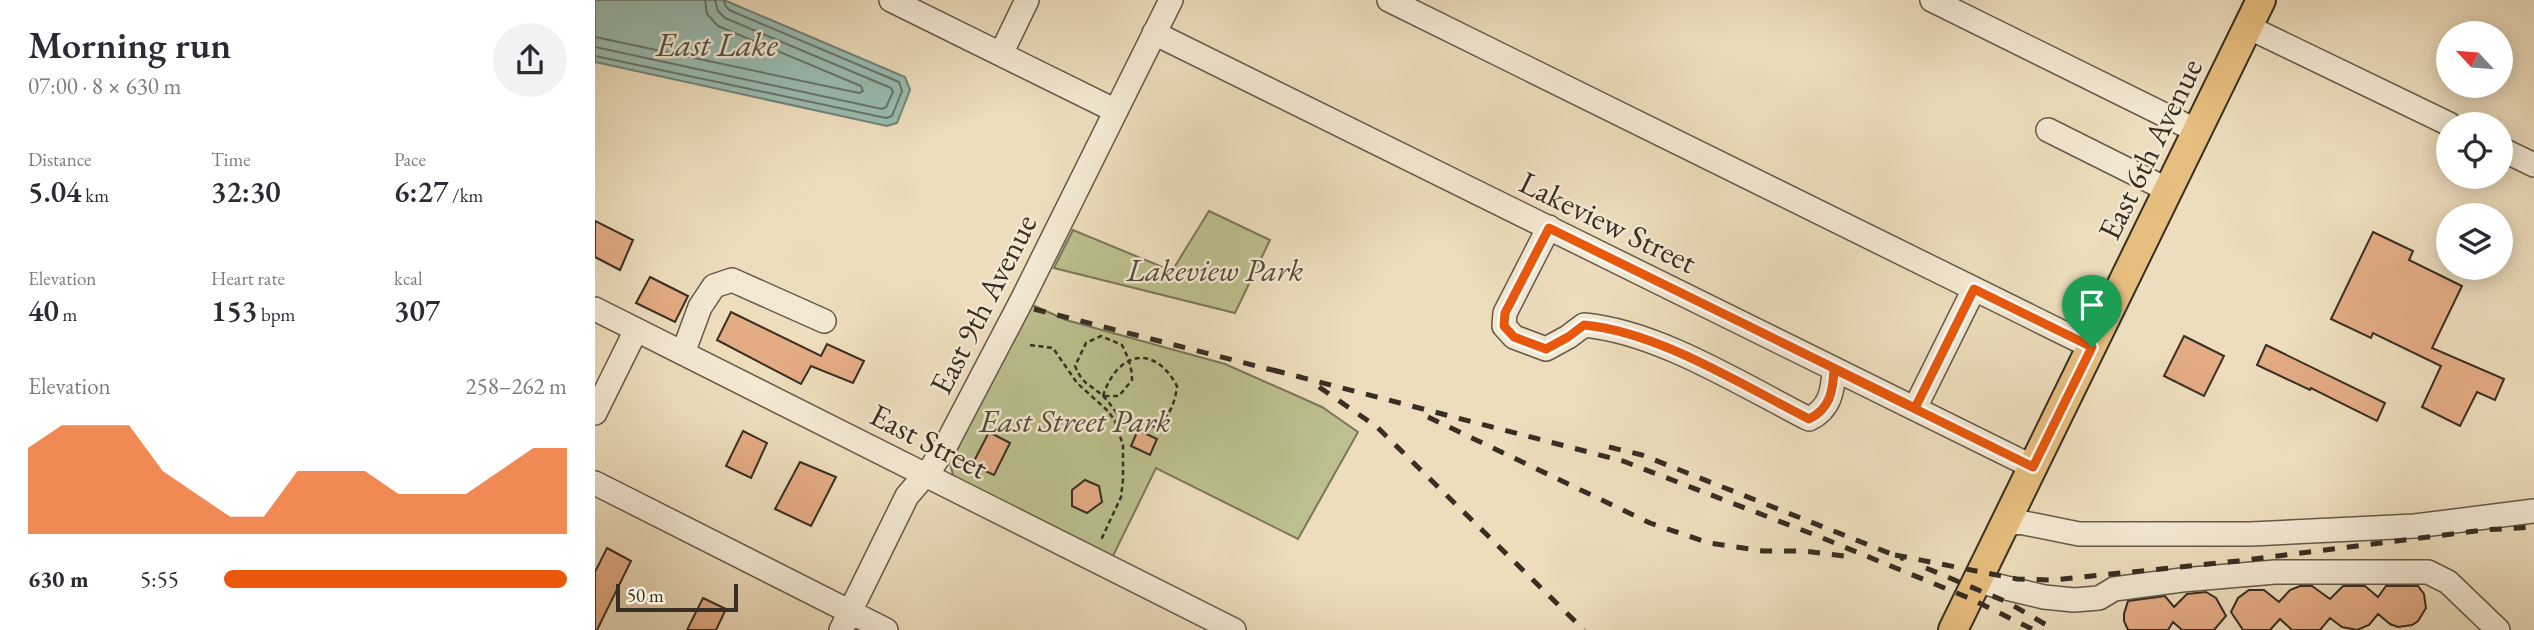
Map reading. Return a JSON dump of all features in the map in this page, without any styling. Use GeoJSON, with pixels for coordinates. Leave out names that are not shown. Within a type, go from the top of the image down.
{"type":"FeatureCollection","features":[{"type":"Feature","properties":{"kind":"main road","name":"East 6th Avenue"},"geometry":{"type":"LineString","coordinates":[[1953,630],[2261,0]]}},
{"type":"Feature","properties":{"kind":"street"},"geometry":{"type":"LineString","coordinates":[[891,0],[1116,111]]}},
{"type":"Feature","properties":{"kind":"street"},"geometry":{"type":"LineString","coordinates":[[1000,54],[1027,0]]}},
{"type":"Feature","properties":{"kind":"street","name":"East 9th Avenue"},"geometry":{"type":"LineString","coordinates":[[845,621],[907,496],[946,444],[1023,298],[1171,0]]}},
{"type":"Feature","properties":{"kind":"street"},"geometry":{"type":"LineString","coordinates":[[1389,0],[2092,347]]}},
{"type":"Feature","properties":{"kind":"street"},"geometry":{"type":"LineString","coordinates":[[1932,0],[2197,131]]}},
{"type":"Feature","properties":{"kind":"street"},"geometry":{"type":"LineString","coordinates":[[2248,27],[2436,118]]}},
{"type":"Feature","properties":{"kind":"street","name":"Lakeview Street"},"geometry":{"type":"LineString","coordinates":[[1154,33],[2033,467]]}},
{"type":"Feature","properties":{"kind":"street"},"geometry":{"type":"LineString","coordinates":[[2048,130],[2168,190]]}},
{"type":"Feature","properties":{"kind":"street"},"geometry":{"type":"LineString","coordinates":[[2513,155],[2534,165]]}},
{"type":"Feature","properties":{"kind":"street"},"geometry":{"type":"LineString","coordinates":[[1549,228],[1505,313],[1504,326],[1514,337],[1546,349],[1584,325],[1601,326],[1662,344],[1809,419],[1822,413],[1829,401],[1834,369]]}},
{"type":"Feature","properties":{"kind":"street"},"geometry":{"type":"LineString","coordinates":[[683,353],[700,307],[713,286],[732,280],[824,321]]}},
{"type":"Feature","properties":{"kind":"street"},"geometry":{"type":"LineString","coordinates":[[1915,408],[1974,289]]}},
{"type":"Feature","properties":{"kind":"street","name":"East Street"},"geometry":{"type":"LineString","coordinates":[[595,309],[1234,630]]}},
{"type":"Feature","properties":{"kind":"street"},"geometry":{"type":"LineString","coordinates":[[595,413],[636,330]]}},
{"type":"Feature","properties":{"kind":"street"},"geometry":{"type":"LineString","coordinates":[[595,483],[845,621],[886,630]]}},
{"type":"Feature","properties":{"kind":"street"},"geometry":{"type":"LineString","coordinates":[[2004,525],[2019,522],[2079,534],[2251,534],[2415,526],[2534,511]]}},
{"type":"Feature","properties":{"kind":"street"},"geometry":{"type":"LineString","coordinates":[[1977,581],[2044,597],[2074,600],[2099,598],[2114,589],[2128,587],[2275,572],[2428,572],[2448,582],[2498,630]]}},
{"type":"Feature","properties":{"kind":"path"},"geometry":{"type":"LineString","coordinates":[[1104,396],[1116,369],[1129,360],[1152,359],[1162,365],[1177,386],[1175,406],[1167,417],[1152,426],[1141,427],[1125,421],[1104,396],[1080,378],[1075,366],[1086,343],[1101,336],[1122,345],[1129,360],[1132,380],[1119,396],[1104,396]]}},
{"type":"Feature","properties":{"kind":"path"},"geometry":{"type":"LineString","coordinates":[[1030,345],[1053,348],[1077,383],[1108,411],[1115,421],[1123,445],[1121,497],[1093,559]]}},
{"type":"Feature","properties":{"kind":"path"},"geometry":{"type":"LineString","coordinates":[[1067,366],[1075,366]]}},
{"type":"Feature","properties":{"kind":"green space","name":"Lakeview Park"},"geometry":{"type":"Polygon","coordinates":[[[1209,211],[1270,240],[1235,313],[1054,268],[1073,230],[1172,271],[1209,211]]]}},
{"type":"Feature","properties":{"kind":"green space","name":"East Street Park"},"geometry":{"type":"Polygon","coordinates":[[[1030,304],[1066,320],[1225,364],[1322,407],[1358,432],[1298,539],[1156,468],[1112,558],[954,479],[950,463],[1030,304]]]}},
{"type":"Feature","properties":{"kind":"water","name":"East Lake"},"geometry":{"type":"Polygon","coordinates":[[[595,0],[724,0],[905,77],[910,90],[897,123],[887,126],[595,62],[595,0]]]}},
{"type":"Feature","properties":{"kind":"building"},"geometry":{"type":"Polygon","coordinates":[[[595,221],[633,240],[620,270],[595,257],[595,221]]]}},
{"type":"Feature","properties":{"kind":"building"},"geometry":{"type":"Polygon","coordinates":[[[2373,232],[2413,251],[2409,260],[2436,273],[2436,280],[2450,280],[2462,286],[2432,348],[2504,379],[2495,400],[2477,392],[2460,426],[2422,407],[2441,366],[2373,333],[2371,338],[2331,319],[2373,232]]]}},
{"type":"Feature","properties":{"kind":"building"},"geometry":{"type":"Polygon","coordinates":[[[650,277],[688,296],[675,322],[636,303],[650,277]]]}},
{"type":"Feature","properties":{"kind":"building"},"geometry":{"type":"Polygon","coordinates":[[[731,312],[821,356],[827,344],[864,361],[853,383],[811,366],[801,384],[717,340],[731,312]]]}},
{"type":"Feature","properties":{"kind":"building"},"geometry":{"type":"Polygon","coordinates":[[[2184,336],[2224,356],[2204,396],[2164,376],[2184,336]]]}},
{"type":"Feature","properties":{"kind":"building"},"geometry":{"type":"Polygon","coordinates":[[[2266,345],[2385,403],[2377,421],[2257,365],[2266,345]]]}},
{"type":"Feature","properties":{"kind":"building"},"geometry":{"type":"Polygon","coordinates":[[[1138,430],[1157,439],[1150,455],[1131,446],[1138,430]]]}},
{"type":"Feature","properties":{"kind":"building"},"geometry":{"type":"Polygon","coordinates":[[[743,431],[767,443],[751,478],[726,466],[743,431]]]}},
{"type":"Feature","properties":{"kind":"building"},"geometry":{"type":"Polygon","coordinates":[[[989,432],[1010,443],[994,475],[972,465],[989,432]]]}},
{"type":"Feature","properties":{"kind":"building"},"geometry":{"type":"Polygon","coordinates":[[[800,462],[836,477],[811,526],[775,509],[800,462]]]}},
{"type":"Feature","properties":{"kind":"building"},"geometry":{"type":"Polygon","coordinates":[[[1085,480],[1099,486],[1102,502],[1087,513],[1072,506],[1072,490],[1085,480]]]}},
{"type":"Feature","properties":{"kind":"building"},"geometry":{"type":"Polygon","coordinates":[[[607,548],[631,561],[595,630],[595,572],[607,548]]]}},
{"type":"Feature","properties":{"kind":"building"},"geometry":{"type":"Polygon","coordinates":[[[2300,586],[2312,586],[2330,599],[2343,586],[2365,586],[2378,597],[2386,586],[2418,586],[2424,594],[2426,608],[2412,625],[2398,627],[2378,614],[2369,625],[2357,630],[2342,627],[2330,618],[2320,630],[2292,630],[2280,619],[2270,630],[2243,630],[2231,612],[2238,598],[2249,590],[2264,590],[2279,602],[2290,590],[2300,586]]]}},
{"type":"Feature","properties":{"kind":"building"},"geometry":{"type":"Polygon","coordinates":[[[2206,592],[2216,598],[2226,616],[2214,630],[2182,630],[2173,622],[2168,630],[2128,630],[2124,621],[2128,601],[2165,596],[2174,607],[2187,594],[2206,592]]]}},
{"type":"Feature","properties":{"kind":"building"},"geometry":{"type":"Polygon","coordinates":[[[703,598],[726,609],[716,630],[687,630],[703,598]]]}},
{"type":"Feature","properties":{"kind":"railway"},"geometry":{"type":"LineString","coordinates":[[1034,309],[1280,372]]}},
{"type":"Feature","properties":{"kind":"railway"},"geometry":{"type":"LineString","coordinates":[[1273,370],[1623,461],[1969,598],[2034,630]]}},
{"type":"Feature","properties":{"kind":"railway"},"geometry":{"type":"LineString","coordinates":[[1319,387],[1377,427],[1584,630]]}},
{"type":"Feature","properties":{"kind":"railway"},"geometry":{"type":"LineString","coordinates":[[1428,417],[1650,523],[1709,543],[1763,551],[1805,551],[1851,557]]}},
{"type":"Feature","properties":{"kind":"railway"},"geometry":{"type":"LineString","coordinates":[[1609,447],[1642,455],[1904,559]]}},
{"type":"Feature","properties":{"kind":"railway"},"geometry":{"type":"LineString","coordinates":[[1895,555],[2017,579],[2053,580],[2238,561],[2483,530],[2534,527]]}},
{"type":"Feature","properties":{"kind":"railway"},"geometry":{"type":"LineString","coordinates":[[1926,568],[2007,602],[2055,630]]}},
{"type":"Feature","properties":{"kind":"route"},"geometry":{"type":"LineString","coordinates":[[1549,228],[1915,408],[1974,289],[2092,347],[2033,467],[1834,369],[1829,401],[1822,413],[1809,419],[1662,344],[1601,326],[1584,325],[1546,349],[1514,337],[1504,326],[1505,313],[1549,228]]}}]}
